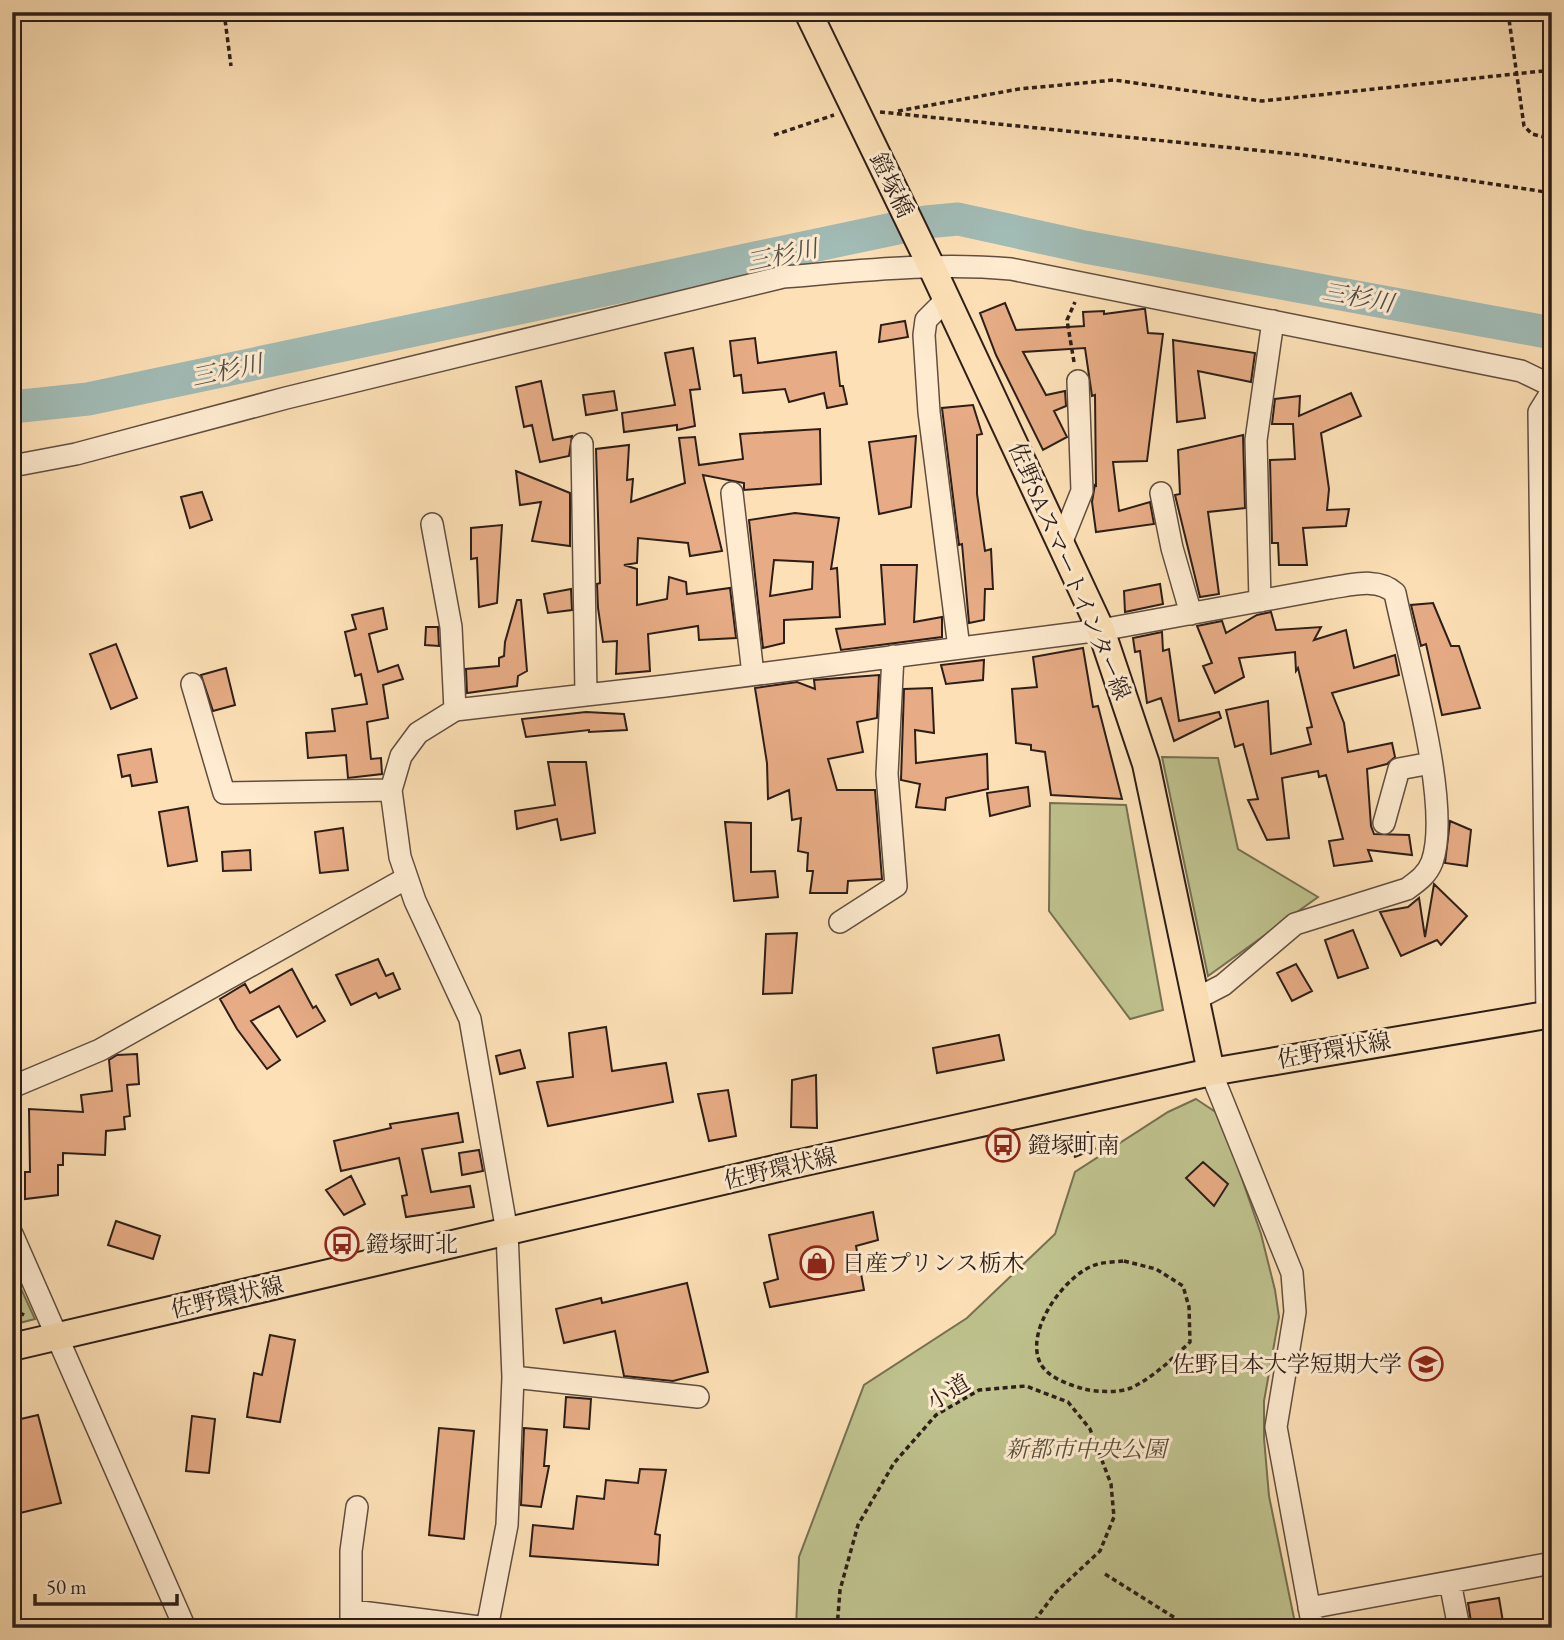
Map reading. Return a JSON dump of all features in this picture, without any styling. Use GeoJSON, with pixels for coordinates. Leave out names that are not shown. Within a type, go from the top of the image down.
{"type":"FeatureCollection","features":[{"type":"Feature","properties":{"kind":"main road","name":"鐙塚橋"},"geometry":{"type":"LineString","coordinates":[[808,12],[928,258]]}},
{"type":"Feature","properties":{"kind":"main road","name":"佐野SAスマートインター線"},"geometry":{"type":"LineString","coordinates":[[928,258],[1062,541],[1101,630],[1146,764],[1211,1072]]}},
{"type":"Feature","properties":{"kind":"main road","name":"佐野環状線"},"geometry":{"type":"LineString","coordinates":[[12,1347],[1211,1072],[1549,1015]]}},
{"type":"Feature","properties":{"kind":"street"},"geometry":{"type":"LineString","coordinates":[[12,466],[88,452],[286,398],[783,277],[928,258],[1012,269],[1521,371],[1552,388],[1539,412],[1549,1015]]}},
{"type":"Feature","properties":{"kind":"street"},"geometry":{"type":"LineString","coordinates":[[947,299],[935,307],[926,320],[924,357],[959,648]]}},
{"type":"Feature","properties":{"kind":"street"},"geometry":{"type":"LineString","coordinates":[[1260,601],[1256,440],[1273,321]]}},
{"type":"Feature","properties":{"kind":"street"},"geometry":{"type":"LineString","coordinates":[[1062,541],[1082,491],[1077,381]]}},
{"type":"Feature","properties":{"kind":"street"},"geometry":{"type":"LineString","coordinates":[[582,444],[586,695]]}},
{"type":"Feature","properties":{"kind":"street"},"geometry":{"type":"LineString","coordinates":[[1161,493],[1172,548],[1191,614]]}},
{"type":"Feature","properties":{"kind":"street"},"geometry":{"type":"LineString","coordinates":[[733,494],[753,674]]}},
{"type":"Feature","properties":{"kind":"street"},"geometry":{"type":"LineString","coordinates":[[432,524],[451,627],[455,710]]}},
{"type":"Feature","properties":{"kind":"street"},"geometry":{"type":"LineString","coordinates":[[357,1507],[351,1551],[352,1620],[487,1628],[507,1525],[513,1377],[507,1232],[470,1019],[405,879],[391,790],[401,756],[418,733],[455,710],[1101,630],[1343,586],[1387,585],[1395,593],[1438,798],[1432,861],[1423,878],[1407,889],[1295,923],[1223,985],[1194,1000]]}},
{"type":"Feature","properties":{"kind":"street"},"geometry":{"type":"LineString","coordinates":[[840,922],[896,886],[887,774],[893,656]]}},
{"type":"Feature","properties":{"kind":"street"},"geometry":{"type":"LineString","coordinates":[[191,684],[224,793],[391,790]]}},
{"type":"Feature","properties":{"kind":"street"},"geometry":{"type":"LineString","coordinates":[[1384,822],[1399,769],[1431,763]]}},
{"type":"Feature","properties":{"kind":"street"},"geometry":{"type":"LineString","coordinates":[[12,1087],[100,1050],[405,879]]}},
{"type":"Feature","properties":{"kind":"street"},"geometry":{"type":"LineString","coordinates":[[1211,1072],[1292,1273],[1295,1312],[1276,1427],[1311,1618],[1450,1582],[1552,1563]]}},
{"type":"Feature","properties":{"kind":"street"},"geometry":{"type":"LineString","coordinates":[[12,1234],[185,1628]]}},
{"type":"Feature","properties":{"kind":"street"},"geometry":{"type":"LineString","coordinates":[[513,1377],[698,1397]]}},
{"type":"Feature","properties":{"kind":"street"},"geometry":{"type":"LineString","coordinates":[[1450,1582],[1459,1628]]}},
{"type":"Feature","properties":{"kind":"path"},"geometry":{"type":"LineString","coordinates":[[224,12],[231,66]]}},
{"type":"Feature","properties":{"kind":"path"},"geometry":{"type":"LineString","coordinates":[[1508,12],[1524,126],[1532,134],[1552,139]]}},
{"type":"Feature","properties":{"kind":"path"},"geometry":{"type":"LineString","coordinates":[[1552,70],[1262,101],[1114,80],[1019,89],[892,112],[1303,155],[1552,193]]}},
{"type":"Feature","properties":{"kind":"path"},"geometry":{"type":"LineString","coordinates":[[774,135],[835,114]]}},
{"type":"Feature","properties":{"kind":"path"},"geometry":{"type":"LineString","coordinates":[[1077,381],[1067,320],[1083,284]]}},
{"type":"Feature","properties":{"kind":"path"},"geometry":{"type":"LineString","coordinates":[[1124,1261],[1169,1275],[1183,1286],[1189,1307],[1190,1342],[1163,1367],[1129,1389],[1097,1392],[1070,1385],[1042,1366],[1038,1339],[1044,1318],[1054,1300],[1063,1287],[1096,1264],[1124,1261]]}},
{"type":"Feature","properties":{"kind":"path","name":"小道"},"geometry":{"type":"LineString","coordinates":[[837,1628],[840,1590],[858,1525],[894,1463],[936,1415],[979,1390],[1027,1386],[1068,1402],[1090,1429],[1111,1484],[1114,1517],[1100,1551],[1056,1592],[1029,1628]]}},
{"type":"Feature","properties":{"kind":"path"},"geometry":{"type":"LineString","coordinates":[[1105,1574],[1191,1628]]}},
{"type":"Feature","properties":{"kind":"green space"},"geometry":{"type":"Polygon","coordinates":[[[1162,757],[1218,758],[1238,849],[1318,897],[1208,976],[1162,757]]]}},
{"type":"Feature","properties":{"kind":"green space"},"geometry":{"type":"Polygon","coordinates":[[[1050,803],[1126,805],[1163,1010],[1130,1019],[1049,911],[1050,803]]]}},
{"type":"Feature","properties":{"kind":"green space","name":"新都市中央公園"},"geometry":{"type":"Polygon","coordinates":[[[1196,1099],[1220,1115],[1261,1234],[1275,1290],[1279,1317],[1264,1401],[1264,1438],[1269,1496],[1296,1628],[796,1628],[799,1557],[864,1385],[967,1318],[1055,1234],[1075,1172],[1168,1112],[1196,1099]]]}},
{"type":"Feature","properties":{"kind":"green space"},"geometry":{"type":"Polygon","coordinates":[[[12,1269],[35,1319],[12,1325],[12,1269]]]}},
{"type":"Feature","properties":{"kind":"building"},"geometry":{"type":"Polygon","coordinates":[[[1005,303],[1016,330],[1084,326],[1083,312],[1104,311],[1104,314],[1145,309],[1148,333],[1163,334],[1147,461],[1113,462],[1119,511],[1150,502],[1154,524],[1096,532],[1092,502],[1095,484],[1096,487],[1095,395],[1092,396],[1085,348],[1023,352],[1046,395],[1065,391],[1066,406],[1054,411],[1067,437],[1043,450],[996,355],[980,313],[1005,303]]]}},
{"type":"Feature","properties":{"kind":"building"},"geometry":{"type":"Polygon","coordinates":[[[905,321],[908,337],[879,342],[881,325],[905,321]]]}},
{"type":"Feature","properties":{"kind":"building"},"geometry":{"type":"Polygon","coordinates":[[[755,338],[758,363],[836,352],[840,386],[843,386],[847,404],[827,408],[824,393],[789,402],[785,389],[743,393],[741,375],[734,376],[730,341],[755,338]]]}},
{"type":"Feature","properties":{"kind":"building"},"geometry":{"type":"Polygon","coordinates":[[[1173,340],[1255,353],[1251,382],[1198,371],[1205,418],[1177,422],[1173,340]]]}},
{"type":"Feature","properties":{"kind":"building"},"geometry":{"type":"Polygon","coordinates":[[[693,348],[700,389],[690,390],[695,426],[677,430],[677,425],[624,432],[622,413],[675,405],[665,353],[693,348]]]}},
{"type":"Feature","properties":{"kind":"building"},"geometry":{"type":"Polygon","coordinates":[[[541,381],[553,440],[572,436],[569,456],[540,462],[532,425],[524,427],[516,387],[541,381]]]}},
{"type":"Feature","properties":{"kind":"building"},"geometry":{"type":"Polygon","coordinates":[[[614,391],[617,410],[586,415],[583,395],[614,391]]]}},
{"type":"Feature","properties":{"kind":"building"},"geometry":{"type":"Polygon","coordinates":[[[1351,393],[1361,416],[1321,433],[1329,489],[1327,510],[1349,509],[1346,526],[1303,528],[1307,565],[1279,565],[1278,543],[1272,543],[1270,460],[1295,459],[1293,424],[1272,424],[1275,399],[1300,396],[1299,416],[1351,393]]]}},
{"type":"Feature","properties":{"kind":"building"},"geometry":{"type":"Polygon","coordinates":[[[973,405],[982,434],[977,435],[977,494],[985,551],[991,549],[993,589],[985,589],[984,620],[969,623],[962,544],[959,545],[942,408],[973,405]]]}},
{"type":"Feature","properties":{"kind":"building"},"geometry":{"type":"Polygon","coordinates":[[[820,429],[821,484],[744,490],[744,483],[703,475],[722,551],[690,556],[688,543],[638,538],[637,563],[624,565],[637,569],[637,605],[667,599],[669,577],[686,582],[687,594],[730,588],[736,638],[699,640],[698,626],[648,634],[650,671],[616,674],[617,641],[603,642],[598,608],[597,584],[600,583],[596,449],[629,445],[627,480],[633,479],[631,502],[685,483],[679,438],[695,437],[699,465],[743,459],[740,434],[820,429]]]}},
{"type":"Feature","properties":{"kind":"building"},"geometry":{"type":"Polygon","coordinates":[[[1243,435],[1245,508],[1208,512],[1219,594],[1200,597],[1175,495],[1180,494],[1178,450],[1243,435]]]}},
{"type":"Feature","properties":{"kind":"building"},"geometry":{"type":"Polygon","coordinates":[[[916,436],[911,507],[879,514],[869,442],[916,436]]]}},
{"type":"Feature","properties":{"kind":"building"},"geometry":{"type":"Polygon","coordinates":[[[516,471],[570,493],[570,546],[532,541],[541,502],[520,505],[516,471]]]}},
{"type":"Feature","properties":{"kind":"building"},"geometry":{"type":"Polygon","coordinates":[[[202,492],[212,520],[190,528],[181,497],[202,492]]]}},
{"type":"Feature","properties":{"kind":"building"},"geometry":{"type":"Polygon","coordinates":[[[795,513],[839,518],[831,569],[837,568],[840,617],[784,620],[784,643],[763,648],[749,520],[795,513]],[[774,560],[770,596],[812,589],[813,562],[774,560]]]}},
{"type":"Feature","properties":{"kind":"building"},"geometry":{"type":"Polygon","coordinates":[[[502,525],[497,603],[479,607],[477,558],[471,559],[471,528],[502,525]]]}},
{"type":"Feature","properties":{"kind":"building"},"geometry":{"type":"Polygon","coordinates":[[[881,565],[917,565],[914,622],[942,617],[942,637],[841,650],[836,629],[885,624],[881,565]]]}},
{"type":"Feature","properties":{"kind":"building"},"geometry":{"type":"Polygon","coordinates":[[[1160,584],[1163,604],[1125,612],[1124,591],[1160,584]]]}},
{"type":"Feature","properties":{"kind":"building"},"geometry":{"type":"Polygon","coordinates":[[[571,589],[572,610],[548,613],[544,594],[571,589]]]}},
{"type":"Feature","properties":{"kind":"building"},"geometry":{"type":"Polygon","coordinates":[[[517,600],[521,600],[527,671],[518,676],[517,686],[467,693],[466,669],[499,666],[499,658],[504,656],[505,642],[517,600]]]}},
{"type":"Feature","properties":{"kind":"building"},"geometry":{"type":"Polygon","coordinates":[[[1433,603],[1451,646],[1459,646],[1480,708],[1442,715],[1426,644],[1421,646],[1411,605],[1433,603]]]}},
{"type":"Feature","properties":{"kind":"building"},"geometry":{"type":"Polygon","coordinates":[[[383,608],[387,629],[369,634],[378,672],[398,665],[403,679],[383,685],[388,718],[367,722],[371,759],[381,758],[382,774],[348,778],[346,755],[308,758],[306,733],[335,731],[332,709],[367,704],[361,674],[355,676],[345,632],[356,629],[352,615],[383,608]]]}},
{"type":"Feature","properties":{"kind":"building"},"geometry":{"type":"Polygon","coordinates":[[[1271,612],[1276,630],[1321,627],[1314,640],[1346,630],[1354,668],[1395,655],[1399,675],[1332,693],[1344,723],[1348,752],[1392,743],[1395,757],[1387,764],[1367,769],[1371,826],[1374,834],[1409,835],[1412,855],[1368,850],[1372,861],[1334,866],[1329,841],[1343,839],[1326,775],[1319,777],[1318,771],[1282,778],[1289,838],[1267,840],[1248,800],[1258,799],[1243,744],[1235,747],[1226,710],[1268,701],[1271,754],[1311,744],[1307,728],[1312,727],[1298,668],[1296,671],[1295,652],[1239,658],[1244,677],[1215,693],[1203,666],[1212,663],[1197,626],[1222,621],[1226,633],[1257,615],[1271,612]]]}},
{"type":"Feature","properties":{"kind":"building"},"geometry":{"type":"Polygon","coordinates":[[[426,627],[438,627],[439,646],[425,645],[426,627]]]}},
{"type":"Feature","properties":{"kind":"building"},"geometry":{"type":"Polygon","coordinates":[[[1162,632],[1163,651],[1169,649],[1179,721],[1219,712],[1221,718],[1174,741],[1161,698],[1147,703],[1140,651],[1135,652],[1133,638],[1162,632]]]}},
{"type":"Feature","properties":{"kind":"building"},"geometry":{"type":"Polygon","coordinates":[[[116,644],[137,698],[111,709],[90,654],[116,644]]]}},
{"type":"Feature","properties":{"kind":"building"},"geometry":{"type":"Polygon","coordinates":[[[1083,648],[1093,707],[1098,706],[1122,799],[1051,795],[1045,752],[1031,750],[1031,745],[1016,743],[1012,689],[1037,687],[1033,657],[1083,648]]]}},
{"type":"Feature","properties":{"kind":"building"},"geometry":{"type":"Polygon","coordinates":[[[984,660],[983,680],[946,684],[941,665],[984,660]]]}},
{"type":"Feature","properties":{"kind":"building"},"geometry":{"type":"Polygon","coordinates":[[[226,668],[235,705],[213,711],[201,675],[226,668]]]}},
{"type":"Feature","properties":{"kind":"building"},"geometry":{"type":"Polygon","coordinates":[[[879,675],[877,718],[857,722],[863,752],[828,759],[837,790],[875,790],[882,879],[848,881],[847,893],[810,893],[813,871],[807,871],[808,853],[798,851],[801,818],[792,820],[789,790],[768,799],[767,763],[755,688],[797,682],[815,689],[814,680],[879,675]]]}},
{"type":"Feature","properties":{"kind":"building"},"geometry":{"type":"Polygon","coordinates":[[[932,688],[934,733],[915,730],[916,763],[987,754],[988,789],[946,798],[945,810],[916,807],[920,784],[901,780],[904,689],[932,688]]]}},
{"type":"Feature","properties":{"kind":"building"},"geometry":{"type":"Polygon","coordinates":[[[586,712],[624,714],[627,730],[589,730],[526,737],[522,719],[586,712]]]}},
{"type":"Feature","properties":{"kind":"building"},"geometry":{"type":"Polygon","coordinates":[[[151,749],[157,782],[132,786],[130,775],[122,777],[118,755],[151,749]]]}},
{"type":"Feature","properties":{"kind":"building"},"geometry":{"type":"Polygon","coordinates":[[[548,762],[586,762],[595,833],[561,840],[557,819],[517,829],[515,811],[555,805],[548,762]]]}},
{"type":"Feature","properties":{"kind":"building"},"geometry":{"type":"Polygon","coordinates":[[[1028,787],[1030,806],[990,816],[987,793],[1028,787]]]}},
{"type":"Feature","properties":{"kind":"building"},"geometry":{"type":"Polygon","coordinates":[[[188,807],[197,861],[168,866],[159,812],[188,807]]]}},
{"type":"Feature","properties":{"kind":"building"},"geometry":{"type":"Polygon","coordinates":[[[1450,821],[1471,830],[1467,866],[1445,863],[1450,821]]]}},
{"type":"Feature","properties":{"kind":"building"},"geometry":{"type":"Polygon","coordinates":[[[725,822],[751,823],[751,872],[775,871],[778,897],[734,901],[725,822]]]}},
{"type":"Feature","properties":{"kind":"building"},"geometry":{"type":"Polygon","coordinates":[[[343,828],[348,870],[320,873],[315,832],[343,828]]]}},
{"type":"Feature","properties":{"kind":"building"},"geometry":{"type":"Polygon","coordinates":[[[250,850],[251,870],[223,871],[222,852],[250,850]]]}},
{"type":"Feature","properties":{"kind":"building"},"geometry":{"type":"Polygon","coordinates":[[[1434,884],[1467,916],[1441,945],[1437,940],[1401,956],[1380,912],[1408,907],[1419,898],[1425,937],[1434,884]]]}},
{"type":"Feature","properties":{"kind":"building"},"geometry":{"type":"Polygon","coordinates":[[[1353,930],[1368,968],[1338,978],[1325,940],[1353,930]]]}},
{"type":"Feature","properties":{"kind":"building"},"geometry":{"type":"Polygon","coordinates":[[[797,933],[792,993],[763,994],[766,934],[797,933]]]}},
{"type":"Feature","properties":{"kind":"building"},"geometry":{"type":"Polygon","coordinates":[[[378,959],[386,976],[393,973],[400,989],[379,998],[376,993],[351,1005],[336,975],[378,959]]]}},
{"type":"Feature","properties":{"kind":"building"},"geometry":{"type":"Polygon","coordinates":[[[1296,964],[1312,991],[1292,1001],[1277,973],[1296,964]]]}},
{"type":"Feature","properties":{"kind":"building"},"geometry":{"type":"Polygon","coordinates":[[[292,969],[313,1008],[316,1006],[325,1021],[297,1037],[279,1006],[251,1021],[280,1060],[267,1069],[237,1029],[220,999],[245,984],[250,993],[292,969]]]}},
{"type":"Feature","properties":{"kind":"building"},"geometry":{"type":"Polygon","coordinates":[[[606,1027],[612,1071],[666,1063],[673,1102],[548,1126],[537,1082],[573,1077],[569,1033],[606,1027]]]}},
{"type":"Feature","properties":{"kind":"building"},"geometry":{"type":"Polygon","coordinates":[[[999,1035],[1004,1060],[937,1073],[933,1048],[999,1035]]]}},
{"type":"Feature","properties":{"kind":"building"},"geometry":{"type":"Polygon","coordinates":[[[520,1050],[525,1068],[500,1074],[496,1056],[520,1050]]]}},
{"type":"Feature","properties":{"kind":"building"},"geometry":{"type":"Polygon","coordinates":[[[137,1054],[139,1084],[127,1085],[130,1116],[124,1117],[125,1129],[106,1131],[105,1155],[63,1153],[63,1165],[58,1165],[58,1195],[25,1199],[25,1172],[30,1172],[29,1109],[83,1112],[81,1095],[112,1091],[109,1060],[117,1055],[137,1054]]]}},
{"type":"Feature","properties":{"kind":"building"},"geometry":{"type":"Polygon","coordinates":[[[816,1075],[817,1128],[791,1127],[792,1080],[816,1075]]]}},
{"type":"Feature","properties":{"kind":"building"},"geometry":{"type":"Polygon","coordinates":[[[728,1090],[736,1136],[709,1141],[698,1094],[728,1090]]]}},
{"type":"Feature","properties":{"kind":"building"},"geometry":{"type":"Polygon","coordinates":[[[458,1113],[463,1142],[422,1149],[431,1192],[470,1186],[474,1207],[406,1217],[402,1196],[407,1195],[399,1158],[341,1171],[334,1141],[391,1128],[390,1124],[458,1113]]]}},
{"type":"Feature","properties":{"kind":"building"},"geometry":{"type":"Polygon","coordinates":[[[1088,1132],[1095,1149],[1075,1157],[1068,1141],[1088,1132]]]}},
{"type":"Feature","properties":{"kind":"building"},"geometry":{"type":"Polygon","coordinates":[[[479,1150],[483,1171],[462,1175],[459,1153],[479,1150]]]}},
{"type":"Feature","properties":{"kind":"building"},"geometry":{"type":"Polygon","coordinates":[[[1203,1162],[1228,1184],[1214,1206],[1186,1178],[1203,1162]]]}},
{"type":"Feature","properties":{"kind":"building"},"geometry":{"type":"Polygon","coordinates":[[[351,1176],[365,1204],[344,1215],[326,1190],[351,1176]]]}},
{"type":"Feature","properties":{"kind":"building","name":"日産プリンス栃木"},"geometry":{"type":"Polygon","coordinates":[[[873,1212],[878,1240],[856,1246],[864,1290],[770,1307],[764,1283],[778,1279],[769,1235],[873,1212]]]}},
{"type":"Feature","properties":{"kind":"building"},"geometry":{"type":"Polygon","coordinates":[[[116,1221],[160,1236],[153,1259],[108,1245],[116,1221]]]}},
{"type":"Feature","properties":{"kind":"building"},"geometry":{"type":"Polygon","coordinates":[[[687,1283],[708,1372],[673,1381],[624,1376],[615,1331],[564,1343],[556,1309],[601,1298],[602,1303],[687,1283]]]}},
{"type":"Feature","properties":{"kind":"building"},"geometry":{"type":"Polygon","coordinates":[[[270,1335],[295,1340],[280,1422],[247,1417],[254,1373],[262,1375],[270,1335]]]}},
{"type":"Feature","properties":{"kind":"building"},"geometry":{"type":"Polygon","coordinates":[[[566,1397],[591,1399],[589,1429],[564,1427],[566,1397]]]}},
{"type":"Feature","properties":{"kind":"building"},"geometry":{"type":"Polygon","coordinates":[[[38,1415],[61,1503],[12,1515],[12,1421],[38,1415]]]}},
{"type":"Feature","properties":{"kind":"building"},"geometry":{"type":"Polygon","coordinates":[[[192,1416],[215,1419],[209,1473],[186,1471],[192,1416]]]}},
{"type":"Feature","properties":{"kind":"building"},"geometry":{"type":"Polygon","coordinates":[[[439,1428],[474,1431],[464,1539],[429,1535],[439,1428]]]}},
{"type":"Feature","properties":{"kind":"building"},"geometry":{"type":"Polygon","coordinates":[[[524,1428],[547,1430],[544,1466],[549,1466],[541,1507],[521,1505],[524,1428]]]}},
{"type":"Feature","properties":{"kind":"building"},"geometry":{"type":"Polygon","coordinates":[[[640,1469],[666,1470],[655,1534],[660,1535],[658,1565],[530,1556],[533,1525],[573,1529],[577,1496],[604,1499],[606,1480],[638,1483],[640,1469]]]}},
{"type":"Feature","properties":{"kind":"building"},"geometry":{"type":"Polygon","coordinates":[[[1499,1598],[1504,1628],[1472,1628],[1468,1603],[1499,1598]]]}},
{"type":"Feature","properties":{"kind":"waterway","name":"三杉川"},"geometry":{"type":"LineString","coordinates":[[12,407],[88,399],[926,222],[958,219],[1085,247],[1552,333]]}},
{"type":"Feature","properties":{"kind":"place","name":"鐙塚町南"},"geometry":{"type":"Point","coordinates":[1003,1145]}},
{"type":"Feature","properties":{"kind":"place","name":"鐙塚町北"},"geometry":{"type":"Point","coordinates":[342,1244]}},
{"type":"Feature","properties":{"kind":"place","name":"日産プリンス栃木"},"geometry":{"type":"Point","coordinates":[817,1263]}},
{"type":"Feature","properties":{"kind":"place","name":"佐野日本大学短期大学"},"geometry":{"type":"Point","coordinates":[1426,1364]}}]}
